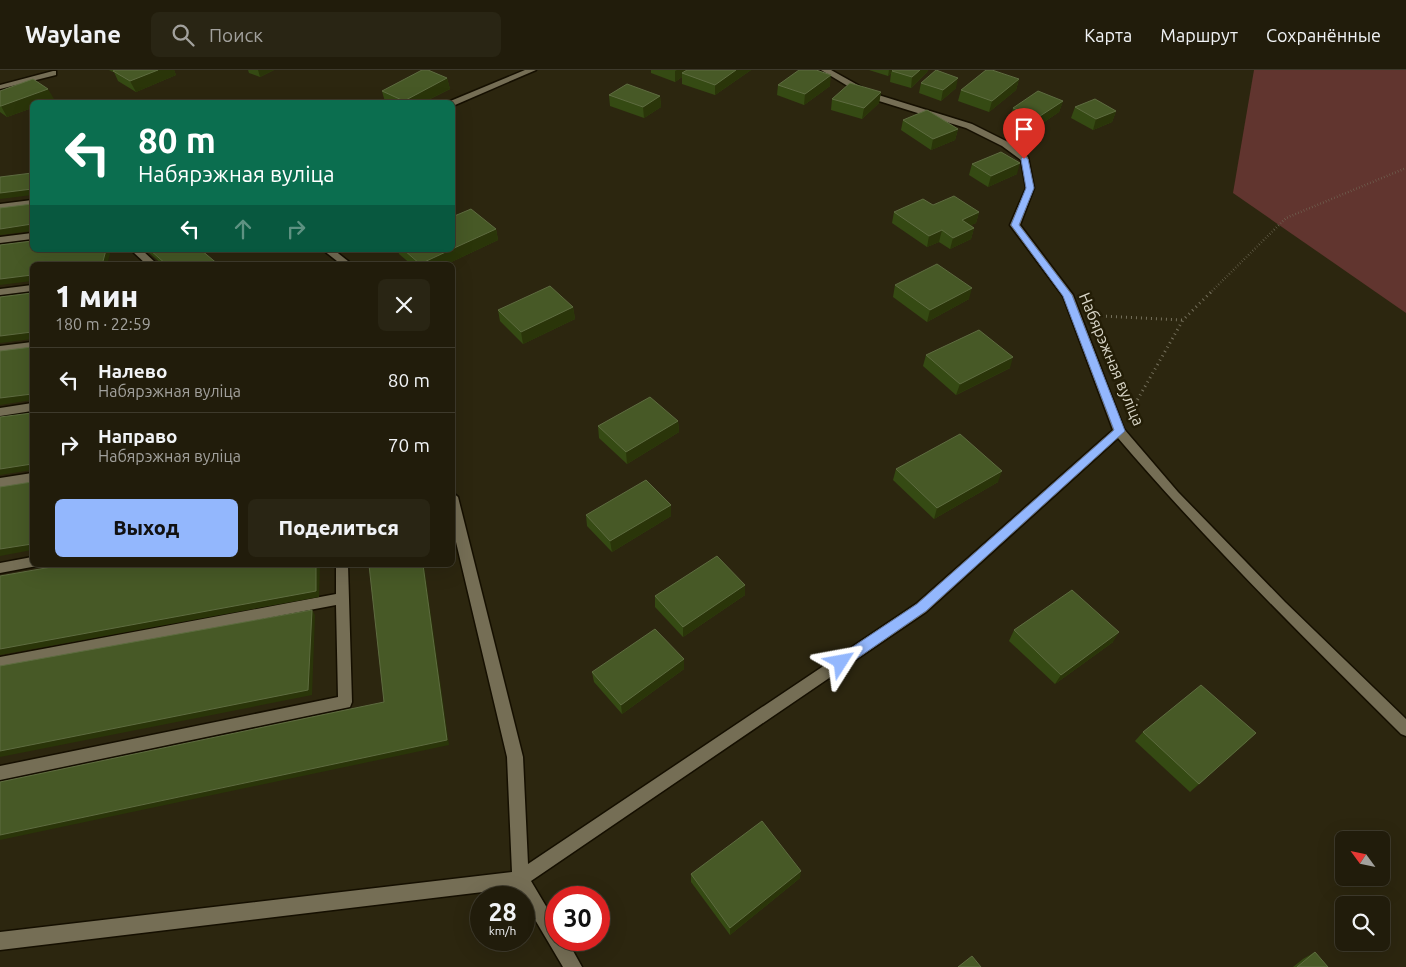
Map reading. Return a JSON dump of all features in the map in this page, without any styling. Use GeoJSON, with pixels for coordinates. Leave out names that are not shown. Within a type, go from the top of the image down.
{"type":"FeatureCollection","features":[{"type":"Feature","properties":{"kind":"street"},"geometry":{"type":"LineString","coordinates":[[455,102],[532,70]]}},
{"type":"Feature","properties":{"kind":"street","name":"Набярэжная вуліца"},"geometry":{"type":"LineString","coordinates":[[825,70],[870,96],[969,126],[1006,144],[1024,159],[1030,188],[1015,225],[1068,295],[1120,431],[1174,494],[1280,606],[1406,729]]}},
{"type":"Feature","properties":{"kind":"street"},"geometry":{"type":"LineString","coordinates":[[0,87],[53,73]]}},
{"type":"Feature","properties":{"kind":"street"},"geometry":{"type":"LineString","coordinates":[[0,207],[30,203]]}},
{"type":"Feature","properties":{"kind":"street"},"geometry":{"type":"LineString","coordinates":[[0,240],[30,236]]}},
{"type":"Feature","properties":{"kind":"street"},"geometry":{"type":"LineString","coordinates":[[138,252],[149,262]]}},
{"type":"Feature","properties":{"kind":"street"},"geometry":{"type":"LineString","coordinates":[[331,252],[344,262]]}},
{"type":"Feature","properties":{"kind":"street"},"geometry":{"type":"LineString","coordinates":[[0,292],[30,288]]}},
{"type":"Feature","properties":{"kind":"street"},"geometry":{"type":"LineString","coordinates":[[0,350],[30,346]]}},
{"type":"Feature","properties":{"kind":"street"},"geometry":{"type":"LineString","coordinates":[[0,412],[30,407]]}},
{"type":"Feature","properties":{"kind":"street"},"geometry":{"type":"LineString","coordinates":[[0,941],[520,879],[921,608],[1120,431]]}},
{"type":"Feature","properties":{"kind":"street"},"geometry":{"type":"LineString","coordinates":[[0,483],[30,478]]}},
{"type":"Feature","properties":{"kind":"street"},"geometry":{"type":"LineString","coordinates":[[455,509],[515,757],[520,879],[545,920]]}},
{"type":"Feature","properties":{"kind":"street"},"geometry":{"type":"LineString","coordinates":[[0,568],[30,562]]}},
{"type":"Feature","properties":{"kind":"street"},"geometry":{"type":"LineString","coordinates":[[0,772],[345,702],[342,567]]}},
{"type":"Feature","properties":{"kind":"street"},"geometry":{"type":"LineString","coordinates":[[0,663],[343,598]]}},
{"type":"Feature","properties":{"kind":"street"},"geometry":{"type":"LineString","coordinates":[[564,951],[573,967]]}},
{"type":"Feature","properties":{"kind":"path"},"geometry":{"type":"LineString","coordinates":[[1120,431],[1182,320],[1286,218],[1406,168]]}},
{"type":"Feature","properties":{"kind":"path"},"geometry":{"type":"LineString","coordinates":[[1075,314],[1182,320]]}},
{"type":"Feature","properties":{"kind":"shaded area"},"geometry":{"type":"Polygon","coordinates":[[[1254,70],[1406,70],[1406,313],[1233,193],[1254,70]]]}},
{"type":"Feature","properties":{"kind":"building"},"geometry":{"type":"Polygon","coordinates":[[[158,70],[130,81],[113,71],[158,70]]]}},
{"type":"Feature","properties":{"kind":"building"},"geometry":{"type":"Polygon","coordinates":[[[422,70],[428,70],[447,78],[406,100],[382,91],[422,70]]]}},
{"type":"Feature","properties":{"kind":"building"},"geometry":{"type":"Polygon","coordinates":[[[687,70],[736,70],[715,85],[682,73],[687,70]]]}},
{"type":"Feature","properties":{"kind":"building"},"geometry":{"type":"Polygon","coordinates":[[[799,70],[816,70],[831,75],[805,94],[778,85],[799,70]]]}},
{"type":"Feature","properties":{"kind":"building"},"geometry":{"type":"Polygon","coordinates":[[[893,70],[920,70],[912,77],[893,70]]]}},
{"type":"Feature","properties":{"kind":"building"},"geometry":{"type":"Polygon","coordinates":[[[936,70],[958,78],[943,90],[921,83],[936,70]]]}},
{"type":"Feature","properties":{"kind":"building"},"geometry":{"type":"Polygon","coordinates":[[[986,70],[992,70],[1019,79],[992,101],[961,90],[986,70]]]}},
{"type":"Feature","properties":{"kind":"building"},"geometry":{"type":"Polygon","coordinates":[[[33,79],[48,89],[0,106],[0,91],[33,79]]]}},
{"type":"Feature","properties":{"kind":"building"},"geometry":{"type":"Polygon","coordinates":[[[850,83],[881,92],[864,108],[832,99],[850,83]]]}},
{"type":"Feature","properties":{"kind":"building"},"geometry":{"type":"Polygon","coordinates":[[[627,84],[660,96],[643,107],[609,95],[627,84]]]}},
{"type":"Feature","properties":{"kind":"building"},"geometry":{"type":"Polygon","coordinates":[[[1038,91],[1063,101],[1037,118],[1013,108],[1038,91]]]}},
{"type":"Feature","properties":{"kind":"building"},"geometry":{"type":"Polygon","coordinates":[[[1095,99],[1116,111],[1096,119],[1075,107],[1095,99]]]}},
{"type":"Feature","properties":{"kind":"building"},"geometry":{"type":"Polygon","coordinates":[[[927,110],[958,129],[933,139],[903,120],[927,110]]]}},
{"type":"Feature","properties":{"kind":"building"},"geometry":{"type":"Polygon","coordinates":[[[1001,152],[1020,163],[991,176],[972,164],[1001,152]]]}},
{"type":"Feature","properties":{"kind":"building"},"geometry":{"type":"Polygon","coordinates":[[[30,173],[30,189],[0,193],[0,177],[30,173]]]}},
{"type":"Feature","properties":{"kind":"building"},"geometry":{"type":"Polygon","coordinates":[[[954,196],[979,212],[962,220],[974,228],[953,238],[942,230],[929,236],[894,212],[923,199],[933,205],[954,196]]]}},
{"type":"Feature","properties":{"kind":"building"},"geometry":{"type":"Polygon","coordinates":[[[30,204],[30,224],[0,229],[0,208],[30,204]]]}},
{"type":"Feature","properties":{"kind":"building"},"geometry":{"type":"Polygon","coordinates":[[[471,209],[496,229],[455,248],[455,216],[471,209]]]}},
{"type":"Feature","properties":{"kind":"building"},"geometry":{"type":"Polygon","coordinates":[[[30,241],[30,252],[105,252],[103,262],[30,262],[30,275],[0,279],[0,245],[30,241]]]}},
{"type":"Feature","properties":{"kind":"building"},"geometry":{"type":"Polygon","coordinates":[[[152,252],[203,252],[215,262],[164,262],[152,252]]]}},
{"type":"Feature","properties":{"kind":"building"},"geometry":{"type":"Polygon","coordinates":[[[406,252],[446,252],[424,262],[418,262],[406,252]]]}},
{"type":"Feature","properties":{"kind":"building"},"geometry":{"type":"Polygon","coordinates":[[[937,264],[972,288],[930,310],[895,285],[937,264]]]}},
{"type":"Feature","properties":{"kind":"building"},"geometry":{"type":"Polygon","coordinates":[[[550,286],[573,307],[521,332],[498,310],[550,286]]]}},
{"type":"Feature","properties":{"kind":"building"},"geometry":{"type":"Polygon","coordinates":[[[30,293],[30,332],[0,336],[0,297],[30,293]]]}},
{"type":"Feature","properties":{"kind":"building"},"geometry":{"type":"Polygon","coordinates":[[[979,330],[1013,357],[960,384],[926,355],[979,330]]]}},
{"type":"Feature","properties":{"kind":"building"},"geometry":{"type":"Polygon","coordinates":[[[30,347],[30,394],[0,398],[0,351],[30,347]]]}},
{"type":"Feature","properties":{"kind":"building"},"geometry":{"type":"Polygon","coordinates":[[[650,397],[678,421],[626,452],[598,426],[650,397]]]}},
{"type":"Feature","properties":{"kind":"building"},"geometry":{"type":"Polygon","coordinates":[[[30,413],[30,464],[0,469],[0,417],[30,413]]]}},
{"type":"Feature","properties":{"kind":"building"},"geometry":{"type":"Polygon","coordinates":[[[960,434],[1002,471],[937,508],[896,469],[960,434]]]}},
{"type":"Feature","properties":{"kind":"building"},"geometry":{"type":"Polygon","coordinates":[[[646,480],[671,505],[610,541],[586,515],[646,480]]]}},
{"type":"Feature","properties":{"kind":"building"},"geometry":{"type":"Polygon","coordinates":[[[30,482],[30,544],[0,549],[0,487],[30,482]]]}},
{"type":"Feature","properties":{"kind":"building"},"geometry":{"type":"Polygon","coordinates":[[[717,556],[745,585],[683,627],[655,596],[717,556]]]}},
{"type":"Feature","properties":{"kind":"building"},"geometry":{"type":"Polygon","coordinates":[[[52,567],[316,567],[316,591],[0,649],[0,576],[52,567]]]}},
{"type":"Feature","properties":{"kind":"building"},"geometry":{"type":"Polygon","coordinates":[[[369,567],[423,567],[447,740],[0,835],[0,782],[384,702],[369,567]]]}},
{"type":"Feature","properties":{"kind":"building"},"geometry":{"type":"Polygon","coordinates":[[[1072,590],[1119,632],[1061,675],[1014,630],[1072,590]]]}},
{"type":"Feature","properties":{"kind":"building"},"geometry":{"type":"Polygon","coordinates":[[[312,610],[308,690],[0,751],[0,666],[312,610]]]}},
{"type":"Feature","properties":{"kind":"building"},"geometry":{"type":"Polygon","coordinates":[[[655,629],[684,659],[621,705],[592,672],[655,629]]]}},
{"type":"Feature","properties":{"kind":"building"},"geometry":{"type":"Polygon","coordinates":[[[1201,685],[1256,733],[1199,784],[1143,732],[1201,685]]]}},
{"type":"Feature","properties":{"kind":"building"},"geometry":{"type":"Polygon","coordinates":[[[762,821],[801,871],[730,928],[691,874],[762,821]]]}},
{"type":"Feature","properties":{"kind":"building"},"geometry":{"type":"Polygon","coordinates":[[[1315,952],[1328,967],[1297,967],[1315,952]]]}},
{"type":"Feature","properties":{"kind":"building"},"geometry":{"type":"Polygon","coordinates":[[[972,956],[981,967],[958,967],[972,956]]]}},
{"type":"Feature","properties":{"kind":"route"},"geometry":{"type":"LineString","coordinates":[[841,662],[921,608],[1120,431],[1068,295],[1015,225],[1030,188],[1024,159]]}}]}
